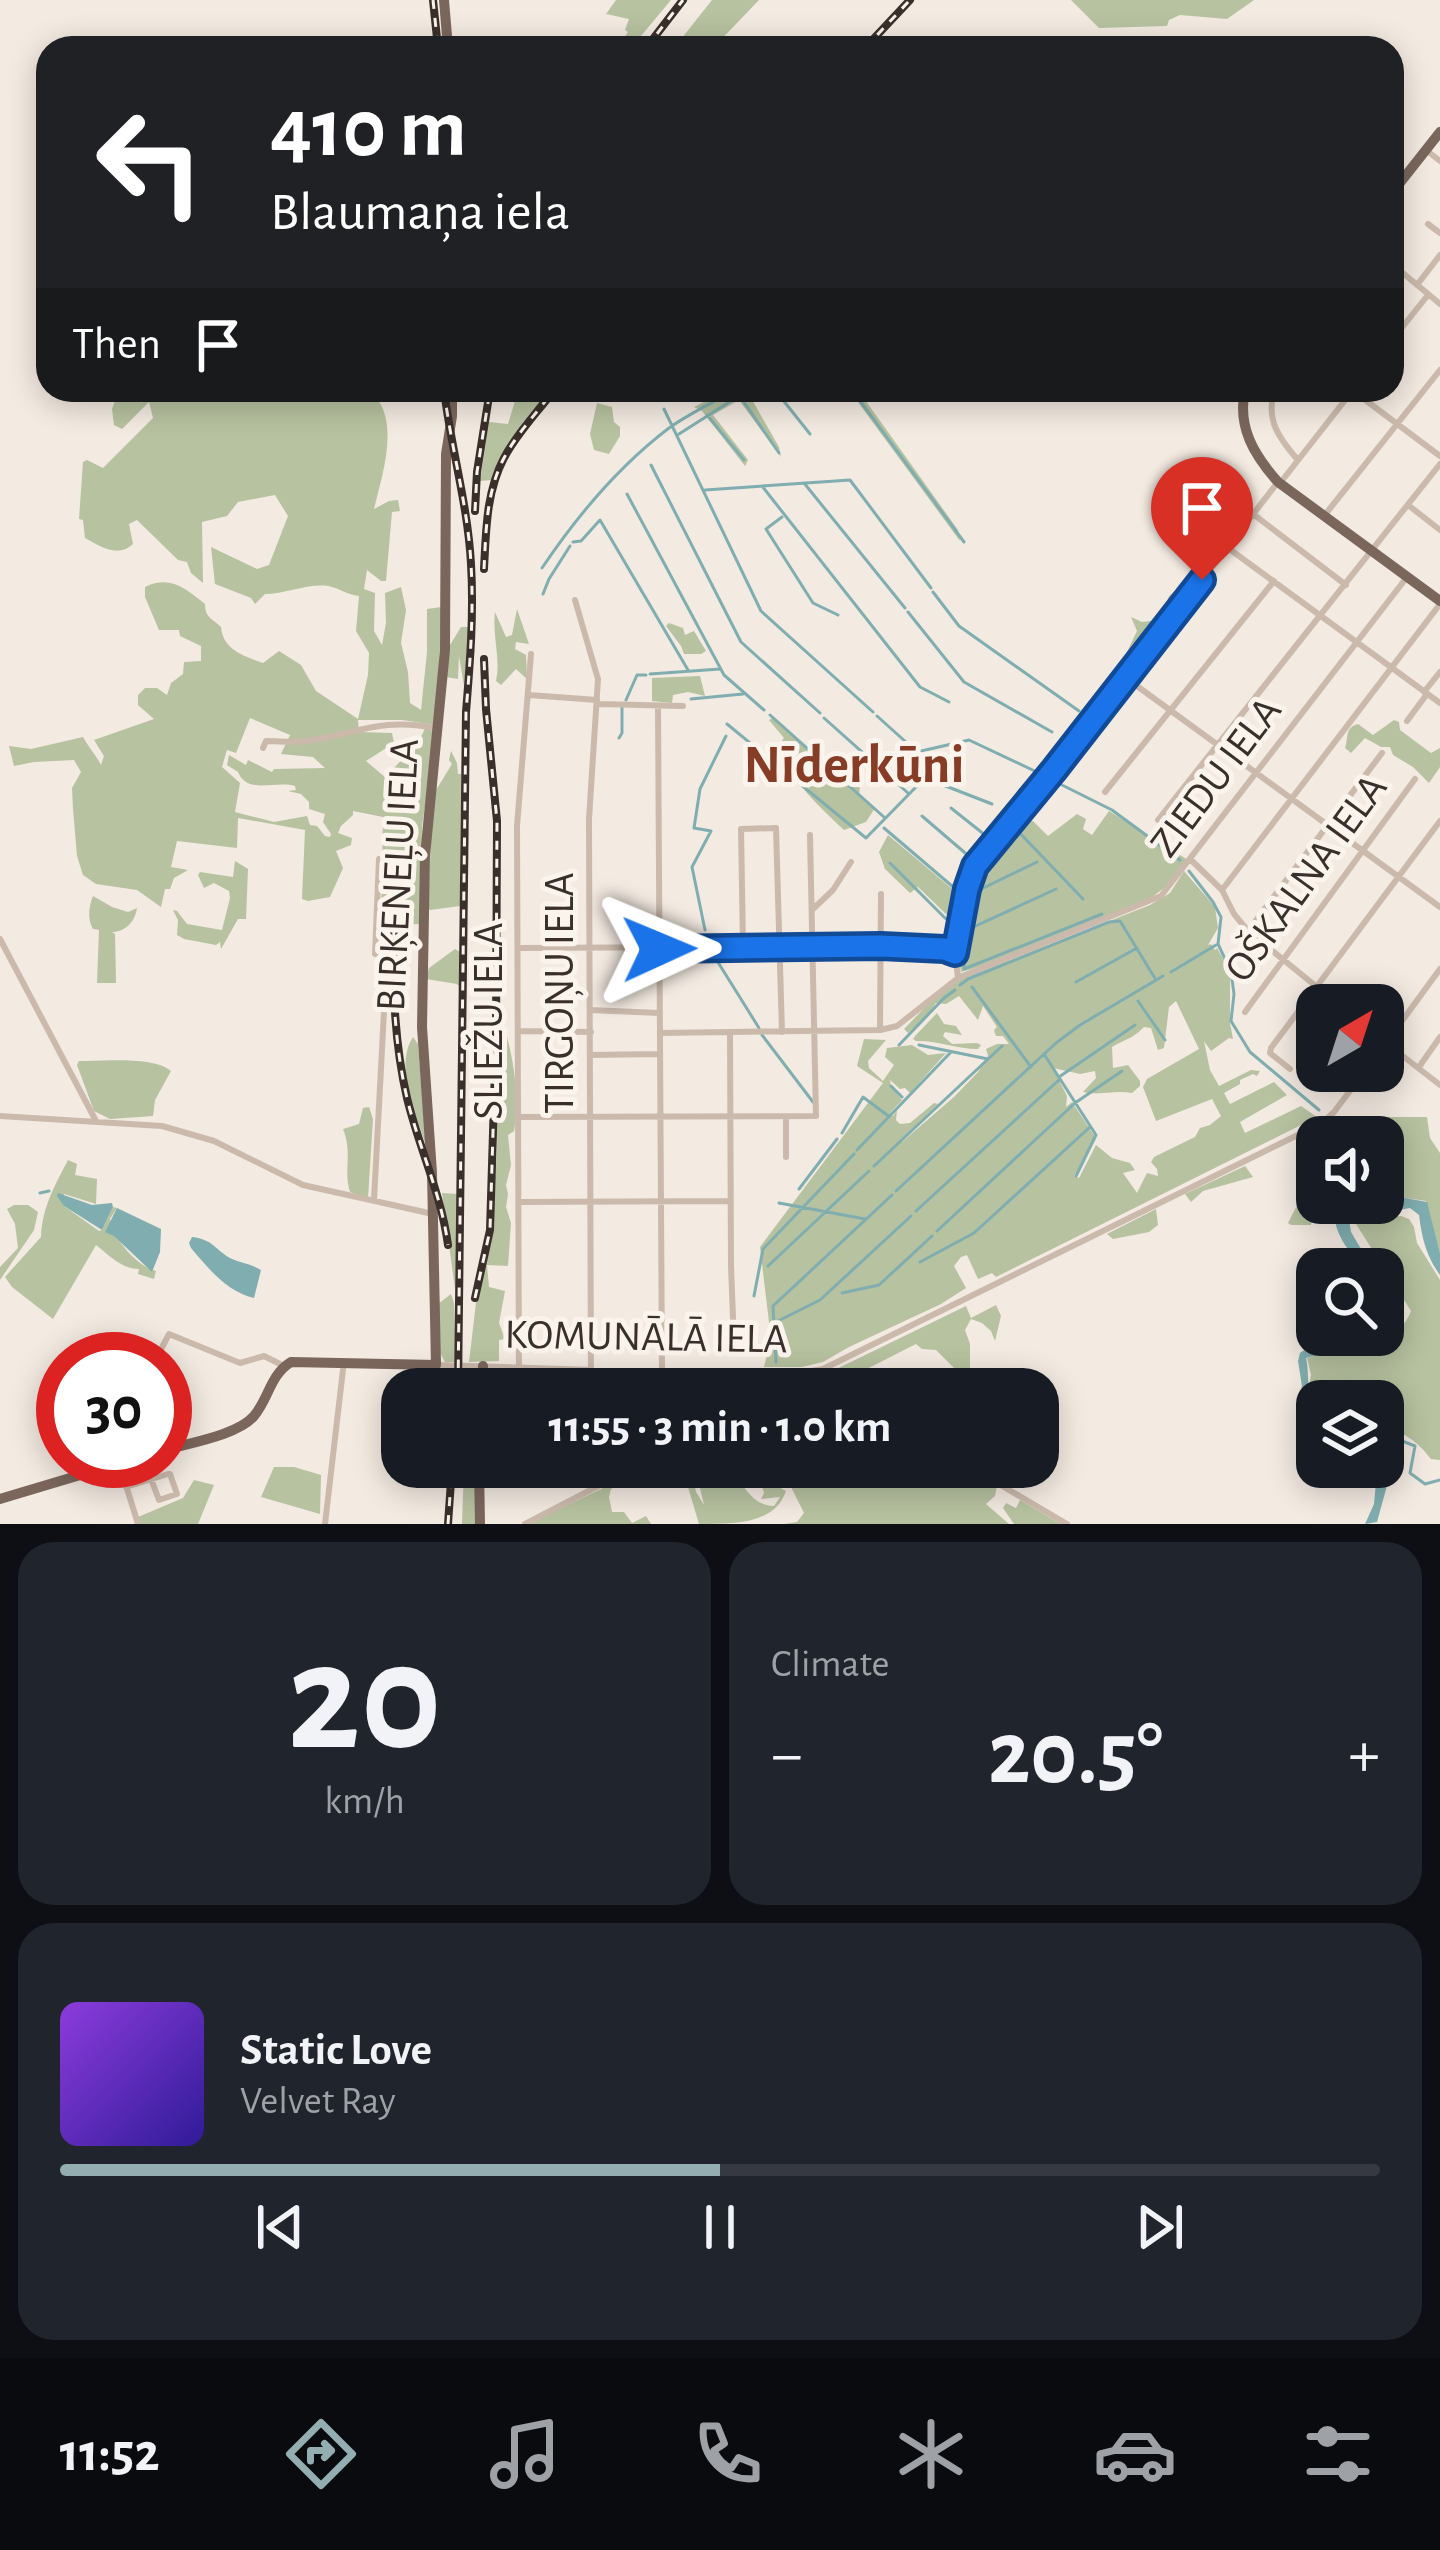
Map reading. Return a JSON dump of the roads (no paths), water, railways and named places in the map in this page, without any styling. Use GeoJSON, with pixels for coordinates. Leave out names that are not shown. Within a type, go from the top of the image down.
{"type":"FeatureCollection","features":[{"type":"Feature","properties":{"kind":"main road"},"geometry":{"type":"LineString","coordinates":[[444,0],[447,36]]}},
{"type":"Feature","properties":{"kind":"main road"},"geometry":{"type":"LineString","coordinates":[[1404,178],[1440,132]]}},
{"type":"Feature","properties":{"kind":"main road","name":"BIRĶENEĻU IELA"},"geometry":{"type":"LineString","coordinates":[[436,1364],[422,1027],[425,856],[445,650],[446,454],[452,402]]}},
{"type":"Feature","properties":{"kind":"main road"},"geometry":{"type":"LineString","coordinates":[[1244,402],[1248,438],[1279,482],[1440,603]]}},
{"type":"Feature","properties":{"kind":"main road","name":"KOMUNĀLĀ IELA"},"geometry":{"type":"LineString","coordinates":[[284,1366],[301,1360],[436,1364]]}},
{"type":"Feature","properties":{"kind":"main road"},"geometry":{"type":"LineString","coordinates":[[192,1438],[245,1424],[284,1366]]}},
{"type":"Feature","properties":{"kind":"main road"},"geometry":{"type":"LineString","coordinates":[[0,1498],[36,1487]]}},
{"type":"Feature","properties":{"kind":"main road"},"geometry":{"type":"LineString","coordinates":[[479,1488],[480,1524]]}},
{"type":"Feature","properties":{"kind":"street"},"geometry":{"type":"LineString","coordinates":[[1426,150],[1440,161]]}},
{"type":"Feature","properties":{"kind":"street"},"geometry":{"type":"LineString","coordinates":[[1428,224],[1440,233]]}},
{"type":"Feature","properties":{"kind":"street"},"geometry":{"type":"LineString","coordinates":[[1417,285],[1440,255]]}},
{"type":"Feature","properties":{"kind":"street"},"geometry":{"type":"LineString","coordinates":[[1404,274],[1440,304]]}},
{"type":"Feature","properties":{"kind":"street"},"geometry":{"type":"LineString","coordinates":[[1404,325],[1428,295]]}},
{"type":"Feature","properties":{"kind":"street"},"geometry":{"type":"LineString","coordinates":[[1324,516],[1440,370]]}},
{"type":"Feature","properties":{"kind":"street"},"geometry":{"type":"LineString","coordinates":[[1272,402],[1275,432],[1297,459]]}},
{"type":"Feature","properties":{"kind":"street"},"geometry":{"type":"LineString","coordinates":[[958,978],[955,953],[975,866],[1343,402]]}},
{"type":"Feature","properties":{"kind":"street"},"geometry":{"type":"LineString","coordinates":[[1158,820],[1440,460],[1369,402]]}},
{"type":"Feature","properties":{"kind":"street"},"geometry":{"type":"LineString","coordinates":[[1189,465],[1346,585]]}},
{"type":"Feature","properties":{"kind":"street"},"geometry":{"type":"LineString","coordinates":[[1408,505],[1440,530]]}},
{"type":"Feature","properties":{"kind":"street"},"geometry":{"type":"LineString","coordinates":[[1228,548],[1440,703]]}},
{"type":"Feature","properties":{"kind":"street","name":"ZIEDU IELA"},"geometry":{"type":"LineString","coordinates":[[880,1030],[898,1026],[958,978],[1153,901],[1171,887],[1407,577]]}},
{"type":"Feature","properties":{"kind":"street"},"geometry":{"type":"LineString","coordinates":[[1106,792],[1274,581]]}},
{"type":"Feature","properties":{"kind":"street","name":"TIRGOŅU IELA"},"geometry":{"type":"LineString","coordinates":[[575,600],[598,679],[589,819],[591,1368]]}},
{"type":"Feature","properties":{"kind":"street"},"geometry":{"type":"LineString","coordinates":[[1222,890],[1440,603]]}},
{"type":"Feature","properties":{"kind":"street","name":"SLIEŽU IELA"},"geometry":{"type":"LineString","coordinates":[[518,1368],[517,826],[531,654]]}},
{"type":"Feature","properties":{"kind":"street"},"geometry":{"type":"LineString","coordinates":[[1407,721],[1440,672]]}},
{"type":"Feature","properties":{"kind":"street"},"geometry":{"type":"LineString","coordinates":[[1126,678],[1440,907]]}},
{"type":"Feature","properties":{"kind":"street"},"geometry":{"type":"LineString","coordinates":[[529,695],[683,706]]}},
{"type":"Feature","properties":{"kind":"street"},"geometry":{"type":"LineString","coordinates":[[658,706],[659,1368]]}},
{"type":"Feature","properties":{"kind":"street"},"geometry":{"type":"LineString","coordinates":[[263,748],[266,741],[304,741],[366,726],[439,729]]}},
{"type":"Feature","properties":{"kind":"street"},"geometry":{"type":"LineString","coordinates":[[1248,931],[1382,753]]}},
{"type":"Feature","properties":{"kind":"street","name":"OŠKALNA IELA"},"geometry":{"type":"LineString","coordinates":[[1246,1012],[1415,779]]}},
{"type":"Feature","properties":{"kind":"street"},"geometry":{"type":"LineString","coordinates":[[1319,984],[1440,821]]}},
{"type":"Feature","properties":{"kind":"street"},"geometry":{"type":"LineString","coordinates":[[743,947],[740,829],[776,828],[782,1032]]}},
{"type":"Feature","properties":{"kind":"street"},"geometry":{"type":"LineString","coordinates":[[519,1117],[816,1116],[811,835]]}},
{"type":"Feature","properties":{"kind":"street"},"geometry":{"type":"LineString","coordinates":[[374,1200],[387,955],[375,953],[379,859]]}},
{"type":"Feature","properties":{"kind":"street"},"geometry":{"type":"LineString","coordinates":[[1190,860],[1222,890],[1248,931],[1313,984]]}},
{"type":"Feature","properties":{"kind":"street"},"geometry":{"type":"LineString","coordinates":[[812,910],[833,890],[851,862]]}},
{"type":"Feature","properties":{"kind":"street"},"geometry":{"type":"LineString","coordinates":[[660,1033],[880,1030],[881,894]]}},
{"type":"Feature","properties":{"kind":"street"},"geometry":{"type":"LineString","coordinates":[[0,939],[96,1121]]}},
{"type":"Feature","properties":{"kind":"street"},"geometry":{"type":"LineString","coordinates":[[518,948],[881,946],[955,953]]}},
{"type":"Feature","properties":{"kind":"street"},"geometry":{"type":"LineString","coordinates":[[1404,1017],[1440,969]]}},
{"type":"Feature","properties":{"kind":"street"},"geometry":{"type":"LineString","coordinates":[[590,1010],[659,1013]]}},
{"type":"Feature","properties":{"kind":"street"},"geometry":{"type":"LineString","coordinates":[[1290,1069],[1270,1051],[1296,1016]]}},
{"type":"Feature","properties":{"kind":"street"},"geometry":{"type":"LineString","coordinates":[[518,1031],[591,1032]]}},
{"type":"Feature","properties":{"kind":"street"},"geometry":{"type":"LineString","coordinates":[[730,1032],[734,1343]]}},
{"type":"Feature","properties":{"kind":"street"},"geometry":{"type":"LineString","coordinates":[[1418,1067],[1440,1037]]}},
{"type":"Feature","properties":{"kind":"street"},"geometry":{"type":"LineString","coordinates":[[590,1055],[659,1054]]}},
{"type":"Feature","properties":{"kind":"street"},"geometry":{"type":"LineString","coordinates":[[1404,1058],[1440,1085]]}},
{"type":"Feature","properties":{"kind":"street","name":"KOMUNĀLĀ IELA"},"geometry":{"type":"LineString","coordinates":[[824,1368],[1322,1124],[1349,1092]]}},
{"type":"Feature","properties":{"kind":"street"},"geometry":{"type":"LineString","coordinates":[[0,1116],[162,1126],[189,1132],[303,1185],[433,1214]]}},
{"type":"Feature","properties":{"kind":"street"},"geometry":{"type":"LineString","coordinates":[[786,1117],[786,1156]]}},
{"type":"Feature","properties":{"kind":"street"},"geometry":{"type":"LineString","coordinates":[[520,1202],[731,1201]]}},
{"type":"Feature","properties":{"kind":"street","name":"KOMUNĀLĀ IELA"},"geometry":{"type":"LineString","coordinates":[[192,1343],[240,1363],[264,1356],[284,1366]]}},
{"type":"Feature","properties":{"kind":"street"},"geometry":{"type":"LineString","coordinates":[[325,1524],[344,1361]]}},
{"type":"Feature","properties":{"kind":"street","name":"KOMUNĀLĀ IELA"},"geometry":{"type":"LineString","coordinates":[[436,1364],[518,1368]]}},
{"type":"Feature","properties":{"kind":"street"},"geometry":{"type":"LineString","coordinates":[[170,1474],[177,1495],[159,1500],[151,1479],[170,1474]]}},
{"type":"Feature","properties":{"kind":"street"},"geometry":{"type":"LineString","coordinates":[[126,1488],[137,1524]]}},
{"type":"Feature","properties":{"kind":"street"},"geometry":{"type":"LineString","coordinates":[[525,1524],[593,1488]]}},
{"type":"Feature","properties":{"kind":"street"},"geometry":{"type":"LineString","coordinates":[[1006,1488],[1067,1524]]}},
{"type":"Feature","properties":{"kind":"water"},"geometry":{"type":"Polygon","coordinates":[[[58,1193],[92,1205],[112,1203],[102,1230],[64,1206],[58,1193]]]}},
{"type":"Feature","properties":{"kind":"water"},"geometry":{"type":"Polygon","coordinates":[[[1404,1198],[1427,1202],[1440,1253],[1440,1275],[1425,1246],[1419,1215],[1404,1209],[1404,1198]]]}},
{"type":"Feature","properties":{"kind":"water"},"geometry":{"type":"Polygon","coordinates":[[[117,1208],[161,1229],[160,1252],[152,1272],[105,1232],[117,1208]]]}},
{"type":"Feature","properties":{"kind":"water"},"geometry":{"type":"Polygon","coordinates":[[[1336,1224],[1350,1224],[1361,1248],[1347,1248],[1336,1224]]]}},
{"type":"Feature","properties":{"kind":"water"},"geometry":{"type":"Polygon","coordinates":[[[192,1237],[261,1270],[254,1298],[211,1271],[191,1248],[192,1237]]]}},
{"type":"Feature","properties":{"kind":"water"},"geometry":{"type":"Polygon","coordinates":[[[1299,1356],[1315,1356],[1306,1358],[1308,1380],[1301,1380],[1299,1356]]]}},
{"type":"Feature","properties":{"kind":"water"},"geometry":{"type":"Polygon","coordinates":[[[1375,1488],[1386,1488],[1377,1522],[1365,1524],[1375,1488]]]}},
{"type":"Feature","properties":{"kind":"waterway"},"geometry":{"type":"LineString","coordinates":[[542,568],[616,475],[669,428],[713,402]]}},
{"type":"Feature","properties":{"kind":"waterway"},"geometry":{"type":"LineString","coordinates":[[679,434],[729,402]]}},
{"type":"Feature","properties":{"kind":"waterway"},"geometry":{"type":"LineString","coordinates":[[744,402],[779,453]]}},
{"type":"Feature","properties":{"kind":"waterway"},"geometry":{"type":"LineString","coordinates":[[785,402],[810,434]]}},
{"type":"Feature","properties":{"kind":"waterway"},"geometry":{"type":"LineString","coordinates":[[861,402],[964,542]]}},
{"type":"Feature","properties":{"kind":"waterway"},"geometry":{"type":"LineString","coordinates":[[664,409],[761,611],[873,712]]}},
{"type":"Feature","properties":{"kind":"waterway"},"geometry":{"type":"LineString","coordinates":[[707,415],[744,460]]}},
{"type":"Feature","properties":{"kind":"waterway"},"geometry":{"type":"LineString","coordinates":[[651,465],[741,642],[820,713]]}},
{"type":"Feature","properties":{"kind":"waterway"},"geometry":{"type":"LineString","coordinates":[[705,490],[850,480],[931,588]]}},
{"type":"Feature","properties":{"kind":"waterway"},"geometry":{"type":"LineString","coordinates":[[804,483],[905,608]]}},
{"type":"Feature","properties":{"kind":"waterway"},"geometry":{"type":"LineString","coordinates":[[762,486],[920,687],[949,702]]}},
{"type":"Feature","properties":{"kind":"waterway"},"geometry":{"type":"LineString","coordinates":[[627,494],[724,675],[764,710]]}},
{"type":"Feature","properties":{"kind":"waterway"},"geometry":{"type":"LineString","coordinates":[[782,517],[766,529],[813,603],[838,615]]}},
{"type":"Feature","properties":{"kind":"waterway"},"geometry":{"type":"LineString","coordinates":[[573,542],[581,541],[600,520],[688,670]]}},
{"type":"Feature","properties":{"kind":"waterway"},"geometry":{"type":"LineString","coordinates":[[543,594],[570,546]]}},
{"type":"Feature","properties":{"kind":"waterway"},"geometry":{"type":"LineString","coordinates":[[933,592],[959,626],[1079,711]]}},
{"type":"Feature","properties":{"kind":"waterway"},"geometry":{"type":"LineString","coordinates":[[908,612],[964,682],[1052,732]]}},
{"type":"Feature","properties":{"kind":"waterway"},"geometry":{"type":"LineString","coordinates":[[650,674],[720,669]]}},
{"type":"Feature","properties":{"kind":"waterway"},"geometry":{"type":"LineString","coordinates":[[626,700],[637,675],[646,675]]}},
{"type":"Feature","properties":{"kind":"waterway"},"geometry":{"type":"LineString","coordinates":[[691,699],[743,694]]}},
{"type":"Feature","properties":{"kind":"waterway"},"geometry":{"type":"LineString","coordinates":[[619,738],[622,708]]}},
{"type":"Feature","properties":{"kind":"waterway"},"geometry":{"type":"LineString","coordinates":[[770,715],[885,818]]}},
{"type":"Feature","properties":{"kind":"waterway"},"geometry":{"type":"LineString","coordinates":[[877,716],[917,752],[969,740],[1041,774],[1015,806]]}},
{"type":"Feature","properties":{"kind":"waterway"},"geometry":{"type":"LineString","coordinates":[[824,718],[908,793]]}},
{"type":"Feature","properties":{"kind":"waterway"},"geometry":{"type":"LineString","coordinates":[[727,724],[866,838],[916,787]]}},
{"type":"Feature","properties":{"kind":"waterway"},"geometry":{"type":"LineString","coordinates":[[705,930],[692,867],[711,831],[694,828],[700,789],[726,736]]}},
{"type":"Feature","properties":{"kind":"waterway"},"geometry":{"type":"LineString","coordinates":[[919,752],[929,769],[922,781]]}},
{"type":"Feature","properties":{"kind":"waterway"},"geometry":{"type":"LineString","coordinates":[[925,778],[992,804]]}},
{"type":"Feature","properties":{"kind":"waterway"},"geometry":{"type":"LineString","coordinates":[[1052,780],[1112,810],[1180,860]]}},
{"type":"Feature","properties":{"kind":"waterway"},"geometry":{"type":"LineString","coordinates":[[1040,794],[978,872],[967,913],[964,969],[1102,914]]}},
{"type":"Feature","properties":{"kind":"waterway"},"geometry":{"type":"LineString","coordinates":[[951,808],[990,839]]}},
{"type":"Feature","properties":{"kind":"waterway"},"geometry":{"type":"LineString","coordinates":[[890,863],[950,920],[967,866],[1011,812]]}},
{"type":"Feature","properties":{"kind":"waterway"},"geometry":{"type":"LineString","coordinates":[[922,816],[971,858]]}},
{"type":"Feature","properties":{"kind":"waterway"},"geometry":{"type":"LineString","coordinates":[[1014,827],[1083,899]]}},
{"type":"Feature","properties":{"kind":"waterway"},"geometry":{"type":"LineString","coordinates":[[884,828],[959,892]]}},
{"type":"Feature","properties":{"kind":"waterway"},"geometry":{"type":"LineString","coordinates":[[973,893],[1037,862]]}},
{"type":"Feature","properties":{"kind":"waterway"},"geometry":{"type":"LineString","coordinates":[[1189,871],[1221,917],[1218,944],[1231,972],[1231,1021],[1250,1052],[1319,1110]]}},
{"type":"Feature","properties":{"kind":"waterway"},"geometry":{"type":"LineString","coordinates":[[967,930],[1056,889]]}},
{"type":"Feature","properties":{"kind":"waterway"},"geometry":{"type":"LineString","coordinates":[[960,985],[1120,921],[1156,980]]}},
{"type":"Feature","properties":{"kind":"waterway"},"geometry":{"type":"LineString","coordinates":[[706,936],[707,940]]}},
{"type":"Feature","properties":{"kind":"waterway"},"geometry":{"type":"LineString","coordinates":[[1171,972],[1216,945]]}},
{"type":"Feature","properties":{"kind":"waterway"},"geometry":{"type":"LineString","coordinates":[[1076,982],[1137,948]]}},
{"type":"Feature","properties":{"kind":"waterway"},"geometry":{"type":"LineString","coordinates":[[711,951],[759,1028]]}},
{"type":"Feature","properties":{"kind":"waterway"},"geometry":{"type":"LineString","coordinates":[[896,1191],[1056,1043],[1163,976]]}},
{"type":"Feature","properties":{"kind":"waterway"},"geometry":{"type":"LineString","coordinates":[[972,987],[1031,1067]]}},
{"type":"Feature","properties":{"kind":"waterway"},"geometry":{"type":"LineString","coordinates":[[899,1045],[955,990]]}},
{"type":"Feature","properties":{"kind":"waterway"},"geometry":{"type":"LineString","coordinates":[[1138,1001],[1165,1040]]}},
{"type":"Feature","properties":{"kind":"waterway"},"geometry":{"type":"LineString","coordinates":[[1059,1077],[1135,1025]]}},
{"type":"Feature","properties":{"kind":"waterway"},"geometry":{"type":"LineString","coordinates":[[762,1035],[813,1102]]}},
{"type":"Feature","properties":{"kind":"waterway"},"geometry":{"type":"LineString","coordinates":[[919,1045],[988,1059]]}},
{"type":"Feature","properties":{"kind":"waterway"},"geometry":{"type":"LineString","coordinates":[[874,1166],[1002,1046]]}},
{"type":"Feature","properties":{"kind":"waterway"},"geometry":{"type":"LineString","coordinates":[[857,1150],[951,1052]]}},
{"type":"Feature","properties":{"kind":"waterway"},"geometry":{"type":"LineString","coordinates":[[1044,1054],[1096,1135],[1076,1176]]}},
{"type":"Feature","properties":{"kind":"waterway"},"geometry":{"type":"LineString","coordinates":[[937,1231],[1075,1103],[1122,1071]]}},
{"type":"Feature","properties":{"kind":"waterway"},"geometry":{"type":"LineString","coordinates":[[916,1211],[1060,1079]]}},
{"type":"Feature","properties":{"kind":"waterway"},"geometry":{"type":"LineString","coordinates":[[891,1086],[902,1097]]}},
{"type":"Feature","properties":{"kind":"waterway"},"geometry":{"type":"LineString","coordinates":[[842,1133],[863,1097],[887,1115]]}},
{"type":"Feature","properties":{"kind":"waterway"},"geometry":{"type":"LineString","coordinates":[[920,1262],[974,1233],[1090,1127]]}},
{"type":"Feature","properties":{"kind":"waterway"},"geometry":{"type":"LineString","coordinates":[[799,1189],[837,1139]]}},
{"type":"Feature","properties":{"kind":"waterway"},"geometry":{"type":"LineString","coordinates":[[754,1296],[763,1249],[854,1154]]}},
{"type":"Feature","properties":{"kind":"waterway"},"geometry":{"type":"LineString","coordinates":[[768,1266],[869,1171]]}},
{"type":"Feature","properties":{"kind":"waterway"},"geometry":{"type":"LineString","coordinates":[[40,1193],[49,1191]]}},
{"type":"Feature","properties":{"kind":"waterway"},"geometry":{"type":"LineString","coordinates":[[776,1362],[773,1306],[892,1195]]}},
{"type":"Feature","properties":{"kind":"waterway"},"geometry":{"type":"LineString","coordinates":[[779,1203],[865,1219]]}},
{"type":"Feature","properties":{"kind":"waterway"},"geometry":{"type":"LineString","coordinates":[[776,1322],[820,1300],[911,1216]]}},
{"type":"Feature","properties":{"kind":"waterway"},"geometry":{"type":"LineString","coordinates":[[842,1293],[879,1285],[932,1236]]}},
{"type":"Feature","properties":{"kind":"waterway"},"geometry":{"type":"LineString","coordinates":[[1404,1442],[1415,1446],[1410,1473],[1425,1484],[1440,1480]]}},
{"type":"Feature","properties":{"kind":"railway"},"geometry":{"type":"LineString","coordinates":[[433,0],[437,36]]}},
{"type":"Feature","properties":{"kind":"railway"},"geometry":{"type":"LineString","coordinates":[[655,36],[683,0]]}},
{"type":"Feature","properties":{"kind":"railway"},"geometry":{"type":"LineString","coordinates":[[876,36],[910,0]]}},
{"type":"Feature","properties":{"kind":"railway"},"geometry":{"type":"LineString","coordinates":[[446,402],[472,583],[466,712],[458,1368]]}},
{"type":"Feature","properties":{"kind":"railway"},"geometry":{"type":"LineString","coordinates":[[475,511],[488,402]]}},
{"type":"Feature","properties":{"kind":"railway"},"geometry":{"type":"LineString","coordinates":[[484,569],[488,512],[498,471],[545,402]]}},
{"type":"Feature","properties":{"kind":"railway"},"geometry":{"type":"LineString","coordinates":[[475,1298],[490,1230],[496,1035],[497,821],[484,659]]}},
{"type":"Feature","properties":{"kind":"railway"},"geometry":{"type":"LineString","coordinates":[[394,927],[395,1013],[403,1077],[448,1245]]}},
{"type":"Feature","properties":{"kind":"railway"},"geometry":{"type":"LineString","coordinates":[[448,1524],[451,1488]]}},
{"type":"Feature","properties":{"kind":"district","name":"Nīderkūni"},"geometry":{"type":"Point","coordinates":[854,766]}}]}
